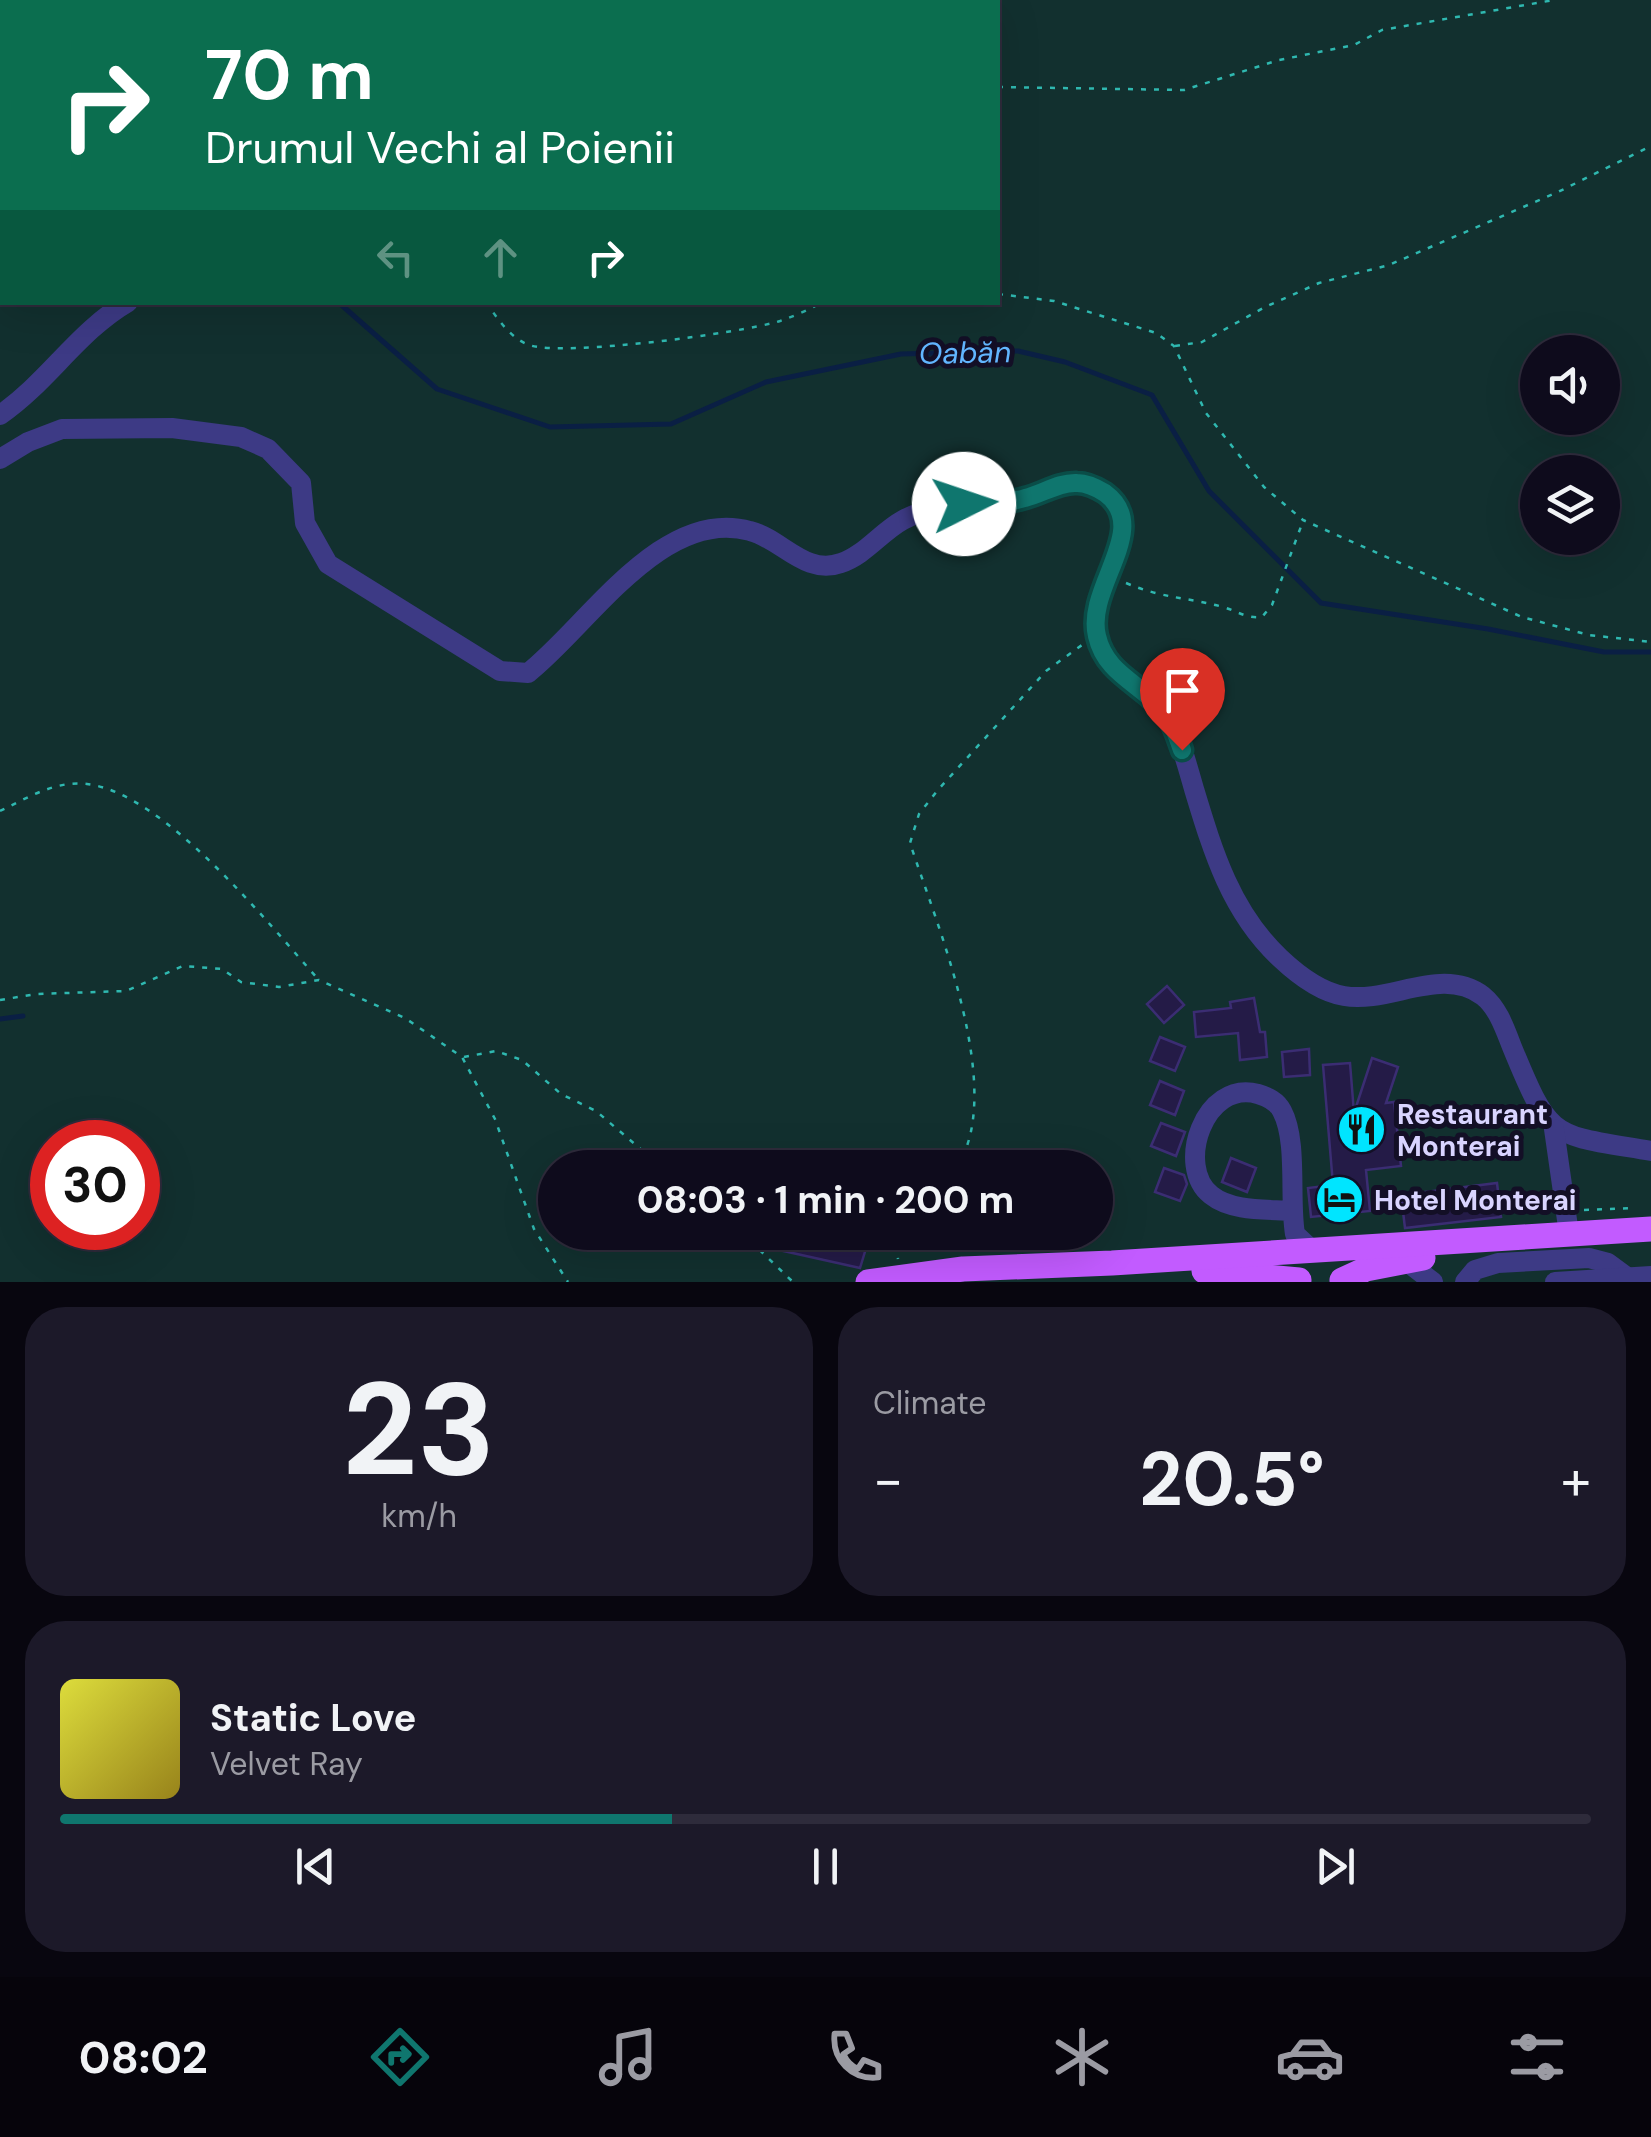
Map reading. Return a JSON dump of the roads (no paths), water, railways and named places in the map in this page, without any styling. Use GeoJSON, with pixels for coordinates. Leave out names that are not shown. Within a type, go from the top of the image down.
{"type":"FeatureCollection","features":[{"type":"Feature","properties":{"kind":"main road"},"geometry":{"type":"LineString","coordinates":[[1341,1281],[1366,1269],[1510,1242],[1651,1229]]}},
{"type":"Feature","properties":{"kind":"main road"},"geometry":{"type":"LineString","coordinates":[[868,1282],[963,1268],[1075,1266],[1542,1237]]}},
{"type":"Feature","properties":{"kind":"main road"},"geometry":{"type":"LineString","coordinates":[[1075,1266],[1252,1274],[1300,1281],[1297,1266],[1315,1249]]}},
{"type":"Feature","properties":{"kind":"main road"},"geometry":{"type":"LineString","coordinates":[[1315,1249],[1343,1265],[1341,1281]]}},
{"type":"Feature","properties":{"kind":"street"},"geometry":{"type":"LineString","coordinates":[[0,415],[50,374],[82,336],[124,305]]}},
{"type":"Feature","properties":{"kind":"street"},"geometry":{"type":"LineString","coordinates":[[0,458],[62,429],[172,428],[240,437],[268,449],[301,482],[305,523],[328,564],[500,671],[528,673],[554,653],[589,610],[629,574],[694,532],[718,526],[766,536],[801,560],[823,567],[843,563],[901,521],[934,508],[1000,503],[1076,482],[1096,487],[1114,500],[1122,513],[1120,546],[1095,602],[1096,634],[1108,664],[1166,715],[1182,750],[1226,886],[1246,920],[1279,957],[1312,984],[1344,996],[1388,996],[1437,983],[1462,986],[1483,997],[1500,1016],[1539,1112],[1554,1128],[1599,1142],[1651,1151]]}},
{"type":"Feature","properties":{"kind":"street"},"geometry":{"type":"LineString","coordinates":[[1293,1211],[1234,1206],[1210,1194],[1197,1174],[1194,1152],[1218,1099],[1234,1090],[1254,1092],[1278,1103],[1285,1115],[1295,1234],[1315,1249]]}},
{"type":"Feature","properties":{"kind":"street"},"geometry":{"type":"LineString","coordinates":[[1554,1128],[1569,1234]]}},
{"type":"Feature","properties":{"kind":"street"},"geometry":{"type":"LineString","coordinates":[[1536,1165],[1559,1171]]}},
{"type":"Feature","properties":{"kind":"street"},"geometry":{"type":"LineString","coordinates":[[1465,1282],[1510,1242]]}},
{"type":"Feature","properties":{"kind":"street"},"geometry":{"type":"LineString","coordinates":[[1486,1266],[1589,1258],[1608,1262],[1627,1277]]}},
{"type":"Feature","properties":{"kind":"street"},"geometry":{"type":"LineString","coordinates":[[1406,1261],[1433,1282]]}},
{"type":"Feature","properties":{"kind":"street"},"geometry":{"type":"LineString","coordinates":[[1555,1282],[1651,1276]]}},
{"type":"Feature","properties":{"kind":"waterway","name":"Oabăn"},"geometry":{"type":"LineString","coordinates":[[341,305],[437,389],[550,427],[671,424],[766,382],[901,354],[1018,351],[1065,362],[1152,395],[1209,491],[1321,603],[1604,652],[1651,652]]}},
{"type":"Feature","properties":{"kind":"waterway"},"geometry":{"type":"LineString","coordinates":[[0,1019],[23,1016]]}},
{"type":"Feature","properties":{"kind":"place","name":"Restaurant Monterai"},"geometry":{"type":"Point","coordinates":[1362,1130]}},
{"type":"Feature","properties":{"kind":"place","name":"Hotel Monterai"},"geometry":{"type":"Point","coordinates":[1339,1200]}}]}
